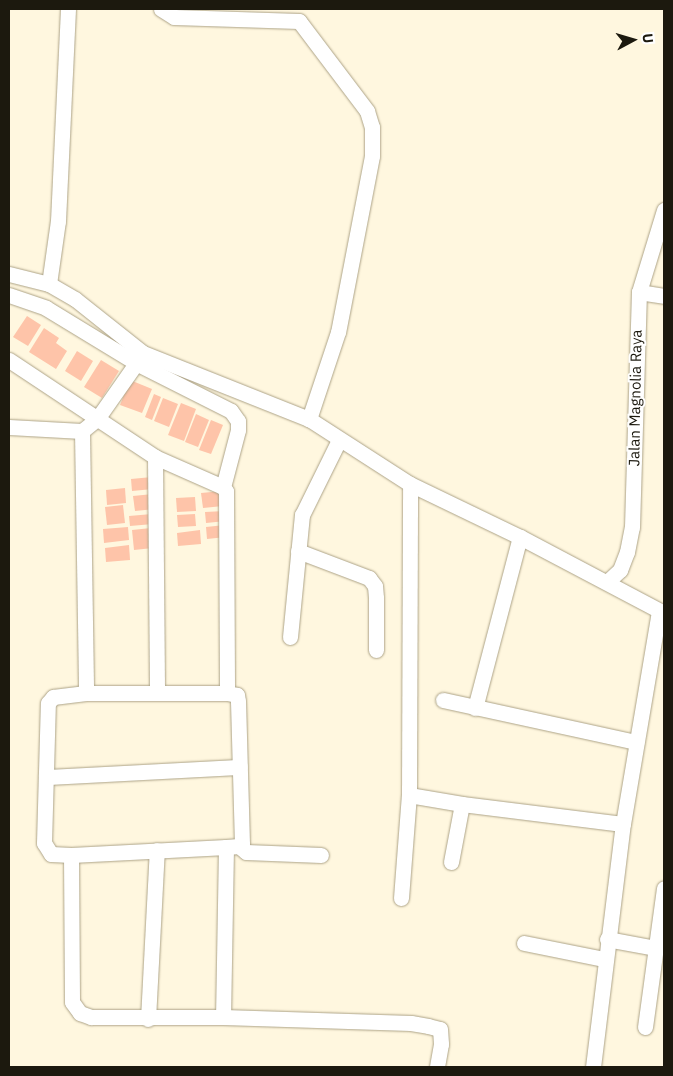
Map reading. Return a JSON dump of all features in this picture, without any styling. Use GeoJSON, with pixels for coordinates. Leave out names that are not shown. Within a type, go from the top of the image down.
{"type":"FeatureCollection","features":[{"type":"Feature","properties":{"kind":"street"},"geometry":{"type":"LineString","coordinates":[[49,284],[58,221],[68,9]]}},
{"type":"Feature","properties":{"kind":"street"},"geometry":{"type":"LineString","coordinates":[[161,9],[174,17],[299,21],[367,110],[372,127],[372,156],[338,332],[309,419]]}},
{"type":"Feature","properties":{"kind":"street","name":"Jalan Magnolia Raya"},"geometry":{"type":"LineString","coordinates":[[607,582],[620,570],[627,552],[632,527],[639,292],[664,210]]}},
{"type":"Feature","properties":{"kind":"street"},"geometry":{"type":"LineString","coordinates":[[9,274],[49,284],[75,299],[139,358],[309,419],[410,484],[607,582],[662,612],[636,742],[623,824],[604,959],[593,1067]]}},
{"type":"Feature","properties":{"kind":"street"},"geometry":{"type":"LineString","coordinates":[[639,292],[664,296]]}},
{"type":"Feature","properties":{"kind":"street"},"geometry":{"type":"LineString","coordinates":[[9,295],[46,308],[139,358],[232,411],[238,420],[238,430],[223,486],[228,497],[226,693]]}},
{"type":"Feature","properties":{"kind":"street"},"geometry":{"type":"LineString","coordinates":[[9,427],[82,431],[97,419],[139,358]]}},
{"type":"Feature","properties":{"kind":"street"},"geometry":{"type":"LineString","coordinates":[[9,360],[155,457],[223,486]]}},
{"type":"Feature","properties":{"kind":"street"},"geometry":{"type":"LineString","coordinates":[[82,431],[86,693]]}},
{"type":"Feature","properties":{"kind":"street"},"geometry":{"type":"LineString","coordinates":[[290,637],[302,515],[339,440]]}},
{"type":"Feature","properties":{"kind":"street"},"geometry":{"type":"LineString","coordinates":[[155,457],[157,692]]}},
{"type":"Feature","properties":{"kind":"street"},"geometry":{"type":"LineString","coordinates":[[401,898],[409,795],[410,484]]}},
{"type":"Feature","properties":{"kind":"street"},"geometry":{"type":"LineString","coordinates":[[475,708],[520,538]]}},
{"type":"Feature","properties":{"kind":"street"},"geometry":{"type":"LineString","coordinates":[[298,551],[369,578],[375,586],[376,650]]}},
{"type":"Feature","properties":{"kind":"street"},"geometry":{"type":"LineString","coordinates":[[86,693],[226,693],[238,697],[242,844],[233,847],[71,855],[51,854],[44,843],[50,700],[56,696],[86,693]]}},
{"type":"Feature","properties":{"kind":"street"},"geometry":{"type":"LineString","coordinates":[[443,700],[636,742]]}},
{"type":"Feature","properties":{"kind":"street"},"geometry":{"type":"LineString","coordinates":[[46,777],[240,767]]}},
{"type":"Feature","properties":{"kind":"street"},"geometry":{"type":"LineString","coordinates":[[409,795],[462,804],[623,824]]}},
{"type":"Feature","properties":{"kind":"street"},"geometry":{"type":"LineString","coordinates":[[451,862],[462,804]]}},
{"type":"Feature","properties":{"kind":"street"},"geometry":{"type":"LineString","coordinates":[[233,847],[246,852],[321,855]]}},
{"type":"Feature","properties":{"kind":"street"},"geometry":{"type":"LineString","coordinates":[[223,1017],[233,847]]}},
{"type":"Feature","properties":{"kind":"street"},"geometry":{"type":"LineString","coordinates":[[148,1019],[157,850]]}},
{"type":"Feature","properties":{"kind":"street"},"geometry":{"type":"LineString","coordinates":[[71,855],[72,1002],[80,1013],[91,1018],[223,1017],[411,1023],[440,1029],[441,1044],[437,1067]]}},
{"type":"Feature","properties":{"kind":"street"},"geometry":{"type":"LineString","coordinates":[[645,1027],[664,888]]}},
{"type":"Feature","properties":{"kind":"street"},"geometry":{"type":"LineString","coordinates":[[607,939],[656,948]]}},
{"type":"Feature","properties":{"kind":"street"},"geometry":{"type":"LineString","coordinates":[[524,943],[604,959]]}},
{"type":"Feature","properties":{"kind":"building"},"geometry":{"type":"Polygon","coordinates":[[[27,316],[41,325],[28,346],[13,337],[27,316]]]}},
{"type":"Feature","properties":{"kind":"building"},"geometry":{"type":"Polygon","coordinates":[[[44,328],[59,338],[56,343],[67,351],[56,369],[29,352],[44,328]]]}},
{"type":"Feature","properties":{"kind":"building"},"geometry":{"type":"Polygon","coordinates":[[[77,351],[93,361],[81,381],[65,371],[77,351]]]}},
{"type":"Feature","properties":{"kind":"building"},"geometry":{"type":"Polygon","coordinates":[[[101,360],[119,371],[102,398],[84,387],[101,360]]]}},
{"type":"Feature","properties":{"kind":"building"},"geometry":{"type":"Polygon","coordinates":[[[130,380],[152,389],[142,413],[120,405],[130,380]]]}},
{"type":"Feature","properties":{"kind":"building"},"geometry":{"type":"Polygon","coordinates":[[[154,394],[161,397],[152,420],[145,417],[154,394]]]}},
{"type":"Feature","properties":{"kind":"building"},"geometry":{"type":"Polygon","coordinates":[[[163,398],[178,404],[169,427],[154,421],[163,398]]]}},
{"type":"Feature","properties":{"kind":"building"},"geometry":{"type":"Polygon","coordinates":[[[181,403],[196,409],[184,441],[168,435],[181,403]]]}},
{"type":"Feature","properties":{"kind":"building"},"geometry":{"type":"Polygon","coordinates":[[[196,414],[209,420],[198,447],[185,442],[196,414]]]}},
{"type":"Feature","properties":{"kind":"building"},"geometry":{"type":"Polygon","coordinates":[[[211,420],[223,425],[211,454],[199,450],[211,420]]]}},
{"type":"Feature","properties":{"kind":"building"},"geometry":{"type":"Polygon","coordinates":[[[152,477],[153,489],[132,491],[131,479],[152,477]]]}},
{"type":"Feature","properties":{"kind":"building"},"geometry":{"type":"Polygon","coordinates":[[[125,488],[126,503],[107,505],[106,490],[125,488]]]}},
{"type":"Feature","properties":{"kind":"building"},"geometry":{"type":"Polygon","coordinates":[[[222,491],[223,506],[203,508],[201,493],[222,491]]]}},
{"type":"Feature","properties":{"kind":"building"},"geometry":{"type":"Polygon","coordinates":[[[153,494],[155,509],[135,511],[133,496],[153,494]]]}},
{"type":"Feature","properties":{"kind":"building"},"geometry":{"type":"Polygon","coordinates":[[[195,497],[196,511],[177,512],[176,498],[195,497]]]}},
{"type":"Feature","properties":{"kind":"building"},"geometry":{"type":"Polygon","coordinates":[[[123,505],[125,523],[107,525],[105,507],[123,505]]]}},
{"type":"Feature","properties":{"kind":"building"},"geometry":{"type":"Polygon","coordinates":[[[225,511],[226,521],[206,523],[205,512],[225,511]]]}},
{"type":"Feature","properties":{"kind":"building"},"geometry":{"type":"Polygon","coordinates":[[[152,514],[153,524],[130,526],[129,516],[152,514]]]}},
{"type":"Feature","properties":{"kind":"building"},"geometry":{"type":"Polygon","coordinates":[[[195,514],[196,526],[178,527],[177,515],[195,514]]]}},
{"type":"Feature","properties":{"kind":"building"},"geometry":{"type":"Polygon","coordinates":[[[225,525],[226,537],[207,539],[206,527],[225,525]]]}},
{"type":"Feature","properties":{"kind":"building"},"geometry":{"type":"Polygon","coordinates":[[[128,527],[129,540],[104,543],[103,529],[128,527]]]}},
{"type":"Feature","properties":{"kind":"building"},"geometry":{"type":"Polygon","coordinates":[[[151,528],[153,548],[134,550],[132,530],[151,528]]]}},
{"type":"Feature","properties":{"kind":"building"},"geometry":{"type":"Polygon","coordinates":[[[200,530],[201,544],[178,546],[177,533],[200,530]]]}},
{"type":"Feature","properties":{"kind":"building"},"geometry":{"type":"Polygon","coordinates":[[[129,545],[130,560],[106,562],[105,548],[129,545]]]}}]}
